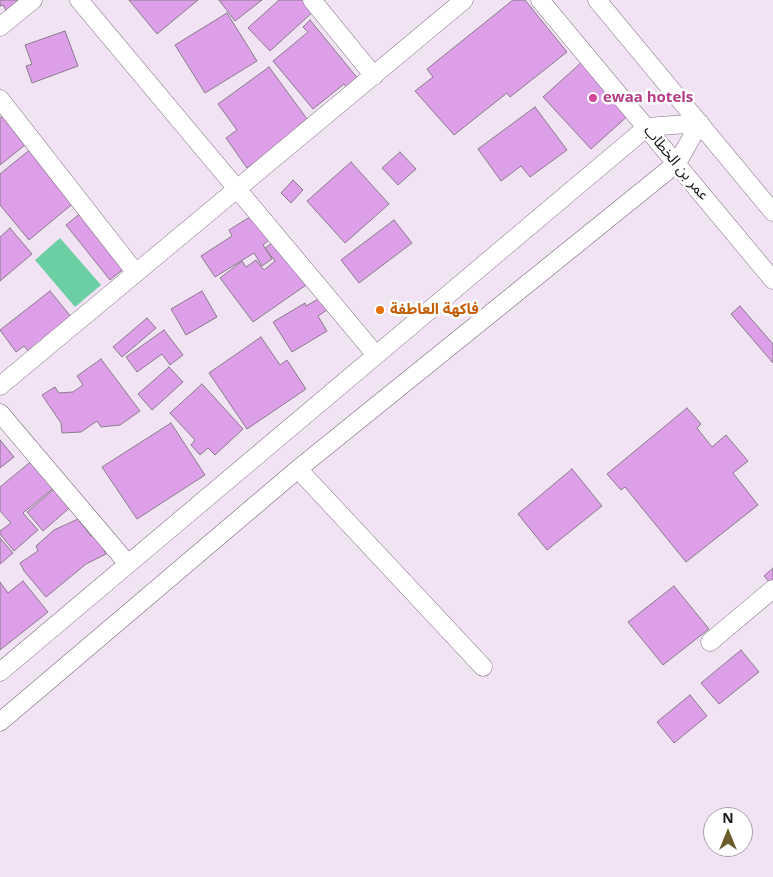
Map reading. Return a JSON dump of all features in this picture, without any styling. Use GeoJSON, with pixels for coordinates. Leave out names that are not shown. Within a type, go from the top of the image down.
{"type":"FeatureCollection","features":[{"type":"Feature","properties":{"kind":"street"},"geometry":{"type":"LineString","coordinates":[[0,27],[33,0]]}},
{"type":"Feature","properties":{"kind":"street"},"geometry":{"type":"LineString","coordinates":[[79,0],[236,190],[376,355]]}},
{"type":"Feature","properties":{"kind":"street"},"geometry":{"type":"LineString","coordinates":[[312,0],[374,76]]}},
{"type":"Feature","properties":{"kind":"street"},"geometry":{"type":"LineString","coordinates":[[0,386],[464,0]]}},
{"type":"Feature","properties":{"kind":"street","name":"عمر بن الخطاب"},"geometry":{"type":"LineString","coordinates":[[540,0],[773,280]]}},
{"type":"Feature","properties":{"kind":"street"},"geometry":{"type":"LineString","coordinates":[[597,0],[773,212]]}},
{"type":"Feature","properties":{"kind":"street"},"geometry":{"type":"LineString","coordinates":[[0,99],[136,273]]}},
{"type":"Feature","properties":{"kind":"street"},"geometry":{"type":"LineString","coordinates":[[0,672],[647,128],[700,124]]}},
{"type":"Feature","properties":{"kind":"street"},"geometry":{"type":"LineString","coordinates":[[0,722],[298,469],[677,163],[700,124]]}},
{"type":"Feature","properties":{"kind":"street"},"geometry":{"type":"LineString","coordinates":[[0,413],[128,564]]}},
{"type":"Feature","properties":{"kind":"street"},"geometry":{"type":"LineString","coordinates":[[298,469],[483,667]]}},
{"type":"Feature","properties":{"kind":"street"},"geometry":{"type":"LineString","coordinates":[[710,642],[773,589]]}},
{"type":"Feature","properties":{"kind":"green space"},"geometry":{"type":"Polygon","coordinates":[[[60,238],[101,285],[75,307],[35,260],[60,238]]]}},
{"type":"Feature","properties":{"kind":"building"},"geometry":{"type":"Polygon","coordinates":[[[0,0],[16,0],[19,5],[7,12],[3,5],[0,6],[0,0]]]}},
{"type":"Feature","properties":{"kind":"building"},"geometry":{"type":"Polygon","coordinates":[[[129,0],[198,0],[157,34],[129,0]]]}},
{"type":"Feature","properties":{"kind":"building"},"geometry":{"type":"Polygon","coordinates":[[[219,0],[262,0],[235,21],[219,0]]]}},
{"type":"Feature","properties":{"kind":"building"},"geometry":{"type":"Polygon","coordinates":[[[279,0],[305,0],[315,10],[270,51],[248,28],[279,0]]]}},
{"type":"Feature","properties":{"kind":"building"},"geometry":{"type":"Polygon","coordinates":[[[513,0],[525,0],[567,52],[510,97],[507,93],[454,135],[415,91],[433,77],[427,69],[513,0]]]}},
{"type":"Feature","properties":{"kind":"building"},"geometry":{"type":"Polygon","coordinates":[[[227,13],[257,61],[205,93],[175,45],[227,13]]]}},
{"type":"Feature","properties":{"kind":"building"},"geometry":{"type":"Polygon","coordinates":[[[310,20],[359,80],[348,89],[344,84],[313,109],[273,61],[308,32],[303,27],[310,20]]]}},
{"type":"Feature","properties":{"kind":"building"},"geometry":{"type":"Polygon","coordinates":[[[65,31],[78,66],[32,83],[26,66],[32,64],[25,45],[65,31]]]}},
{"type":"Feature","properties":{"kind":"building"},"geometry":{"type":"Polygon","coordinates":[[[583,61],[631,113],[591,149],[543,97],[583,61]]]}},
{"type":"Feature","properties":{"kind":"building"},"geometry":{"type":"Polygon","coordinates":[[[269,67],[310,123],[247,168],[226,138],[237,130],[218,104],[269,67]]]}},
{"type":"Feature","properties":{"kind":"building"},"geometry":{"type":"Polygon","coordinates":[[[535,107],[567,150],[530,177],[521,166],[501,181],[478,149],[535,107]]]}},
{"type":"Feature","properties":{"kind":"building"},"geometry":{"type":"Polygon","coordinates":[[[8,113],[30,141],[0,165],[0,118],[8,113]]]}},
{"type":"Feature","properties":{"kind":"building"},"geometry":{"type":"Polygon","coordinates":[[[32,148],[76,201],[29,240],[0,205],[0,174],[32,148]]]}},
{"type":"Feature","properties":{"kind":"building"},"geometry":{"type":"Polygon","coordinates":[[[400,152],[416,169],[398,185],[382,168],[400,152]]]}},
{"type":"Feature","properties":{"kind":"building"},"geometry":{"type":"Polygon","coordinates":[[[351,162],[389,204],[345,243],[307,201],[351,162]]]}},
{"type":"Feature","properties":{"kind":"building"},"geometry":{"type":"Polygon","coordinates":[[[293,180],[303,190],[291,203],[281,193],[293,180]]]}},
{"type":"Feature","properties":{"kind":"building"},"geometry":{"type":"Polygon","coordinates":[[[82,212],[126,267],[110,280],[66,225],[82,212]]]}},
{"type":"Feature","properties":{"kind":"building"},"geometry":{"type":"Polygon","coordinates":[[[253,215],[269,240],[263,245],[272,259],[262,266],[254,253],[215,277],[201,256],[232,236],[229,230],[253,215]]]}},
{"type":"Feature","properties":{"kind":"building"},"geometry":{"type":"Polygon","coordinates":[[[394,220],[412,243],[359,283],[341,260],[394,220]]]}},
{"type":"Feature","properties":{"kind":"building"},"geometry":{"type":"Polygon","coordinates":[[[10,228],[32,254],[0,281],[0,237],[10,228]]]}},
{"type":"Feature","properties":{"kind":"building"},"geometry":{"type":"Polygon","coordinates":[[[276,240],[309,283],[253,322],[220,278],[242,261],[246,267],[256,260],[264,270],[275,261],[265,248],[276,240]]]}},
{"type":"Feature","properties":{"kind":"building"},"geometry":{"type":"Polygon","coordinates":[[[50,291],[72,318],[29,352],[24,346],[16,352],[0,330],[50,291]]]}},
{"type":"Feature","properties":{"kind":"building"},"geometry":{"type":"Polygon","coordinates":[[[202,291],[217,317],[186,335],[171,309],[202,291]]]}},
{"type":"Feature","properties":{"kind":"building"},"geometry":{"type":"Polygon","coordinates":[[[320,298],[327,310],[318,316],[327,331],[292,352],[273,322],[305,303],[306,306],[320,298]]]}},
{"type":"Feature","properties":{"kind":"building"},"geometry":{"type":"Polygon","coordinates":[[[740,306],[773,344],[773,363],[731,314],[740,306]]]}},
{"type":"Feature","properties":{"kind":"building"},"geometry":{"type":"Polygon","coordinates":[[[147,318],[156,328],[122,357],[113,347],[147,318]]]}},
{"type":"Feature","properties":{"kind":"building"},"geometry":{"type":"Polygon","coordinates":[[[164,330],[183,355],[170,365],[162,354],[137,372],[126,357],[164,330]]]}},
{"type":"Feature","properties":{"kind":"building"},"geometry":{"type":"Polygon","coordinates":[[[261,337],[280,365],[287,360],[306,389],[247,429],[209,373],[261,337]]]}},
{"type":"Feature","properties":{"kind":"building"},"geometry":{"type":"Polygon","coordinates":[[[101,359],[140,411],[120,425],[101,427],[97,421],[81,432],[62,433],[61,423],[42,395],[55,387],[59,393],[73,392],[83,385],[77,376],[101,359]]]}},
{"type":"Feature","properties":{"kind":"building"},"geometry":{"type":"Polygon","coordinates":[[[169,367],[183,382],[152,410],[138,394],[169,367]]]}},
{"type":"Feature","properties":{"kind":"building"},"geometry":{"type":"Polygon","coordinates":[[[202,384],[243,429],[215,455],[208,448],[200,455],[191,445],[195,440],[170,413],[202,384]]]}},
{"type":"Feature","properties":{"kind":"building"},"geometry":{"type":"Polygon","coordinates":[[[687,408],[701,424],[697,428],[712,447],[726,435],[748,461],[733,473],[758,505],[686,562],[625,487],[621,490],[607,474],[687,408]]]}},
{"type":"Feature","properties":{"kind":"building"},"geometry":{"type":"Polygon","coordinates":[[[171,423],[205,475],[137,519],[102,467],[171,423]]]}},
{"type":"Feature","properties":{"kind":"building"},"geometry":{"type":"Polygon","coordinates":[[[0,440],[14,457],[0,468],[0,440]]]}},
{"type":"Feature","properties":{"kind":"building"},"geometry":{"type":"Polygon","coordinates":[[[34,459],[56,486],[23,513],[38,530],[14,551],[0,534],[0,531],[11,523],[0,511],[0,487],[34,459]]]}},
{"type":"Feature","properties":{"kind":"building"},"geometry":{"type":"Polygon","coordinates":[[[572,469],[602,506],[547,550],[518,514],[572,469]]]}},
{"type":"Feature","properties":{"kind":"building"},"geometry":{"type":"Polygon","coordinates":[[[59,485],[75,503],[43,531],[27,512],[59,485]]]}},
{"type":"Feature","properties":{"kind":"building"},"geometry":{"type":"Polygon","coordinates":[[[78,519],[91,536],[96,534],[106,554],[86,564],[46,597],[24,571],[20,563],[38,551],[36,546],[54,530],[78,519]]]}},
{"type":"Feature","properties":{"kind":"building"},"geometry":{"type":"Polygon","coordinates":[[[0,538],[13,553],[0,564],[0,538]]]}},
{"type":"Feature","properties":{"kind":"building"},"geometry":{"type":"Polygon","coordinates":[[[773,568],[773,586],[764,576],[773,568]]]}},
{"type":"Feature","properties":{"kind":"building"},"geometry":{"type":"Polygon","coordinates":[[[23,581],[48,612],[0,650],[0,582],[8,593],[23,581]]]}},
{"type":"Feature","properties":{"kind":"building"},"geometry":{"type":"Polygon","coordinates":[[[674,586],[709,629],[663,665],[628,622],[674,586]]]}},
{"type":"Feature","properties":{"kind":"building"},"geometry":{"type":"Polygon","coordinates":[[[741,650],[759,672],[719,704],[701,683],[741,650]]]}},
{"type":"Feature","properties":{"kind":"building"},"geometry":{"type":"Polygon","coordinates":[[[690,695],[707,716],[674,743],[657,722],[690,695]]]}},
{"type":"Feature","properties":{"kind":"place","name":"ewaa hotels"},"geometry":{"type":"Point","coordinates":[593,98]}},
{"type":"Feature","properties":{"kind":"place","name":"فاكهة العاطفة"},"geometry":{"type":"Point","coordinates":[380,310]}}]}
